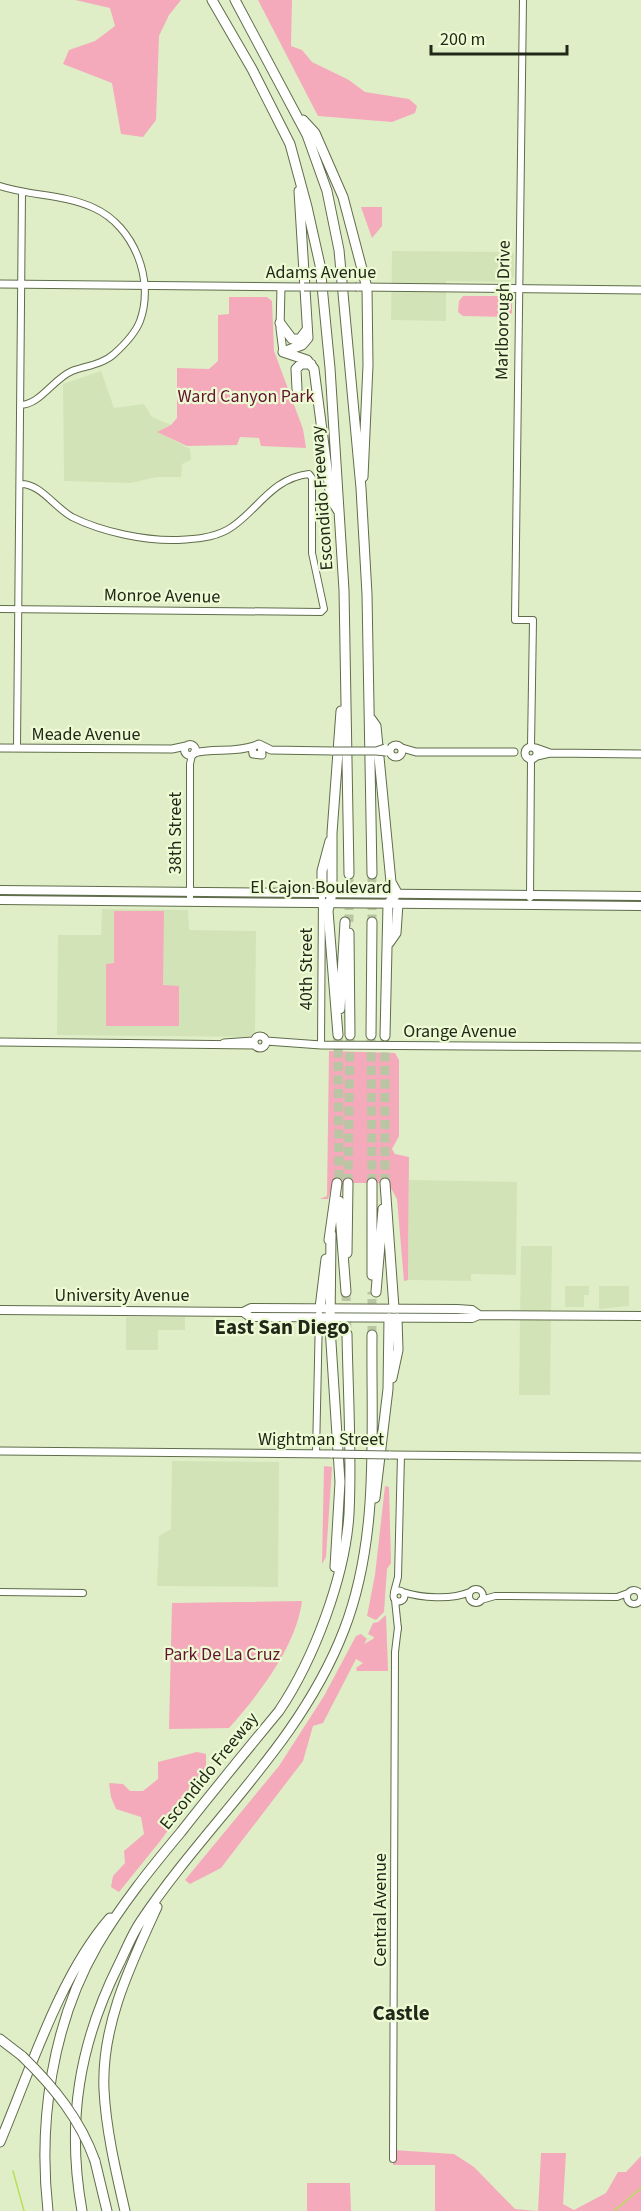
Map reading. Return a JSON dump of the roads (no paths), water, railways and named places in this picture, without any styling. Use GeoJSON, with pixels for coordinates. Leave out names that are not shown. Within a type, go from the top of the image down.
{"type":"FeatureCollection","features":[{"type":"Feature","properties":{"kind":"highway","name":"Escondido Freeway"},"geometry":{"type":"LineString","coordinates":[[212,0],[290,144],[320,265],[340,514],[349,874]]}},
{"type":"Feature","properties":{"kind":"highway"},"geometry":{"type":"LineString","coordinates":[[235,0],[297,114],[318,162],[337,242],[361,488],[367,594],[372,874]]}},
{"type":"Feature","properties":{"kind":"highway"},"geometry":{"type":"LineString","coordinates":[[297,114],[315,133],[343,197],[367,288],[365,465],[361,488]]}},
{"type":"Feature","properties":{"kind":"highway"},"geometry":{"type":"LineString","coordinates":[[283,352],[302,345],[308,338],[299,180]]}},
{"type":"Feature","properties":{"kind":"highway"},"geometry":{"type":"LineString","coordinates":[[280,323],[292,339],[300,339],[308,329]]}},
{"type":"Feature","properties":{"kind":"highway"},"geometry":{"type":"LineString","coordinates":[[283,352],[307,360],[311,364],[321,408],[332,499],[340,514]]}},
{"type":"Feature","properties":{"kind":"highway"},"geometry":{"type":"LineString","coordinates":[[297,389],[298,366],[311,364]]}},
{"type":"Feature","properties":{"kind":"highway"},"geometry":{"type":"LineString","coordinates":[[345,700],[340,714],[332,833],[332,893],[326,903],[338,1035],[347,922],[350,1035]]}},
{"type":"Feature","properties":{"kind":"highway"},"geometry":{"type":"LineString","coordinates":[[370,717],[376,726],[390,878],[397,893],[393,904],[396,933],[389,943],[379,1036],[372,998],[372,922]]}},
{"type":"Feature","properties":{"kind":"highway"},"geometry":{"type":"LineString","coordinates":[[322,892],[322,871],[332,833]]}},
{"type":"Feature","properties":{"kind":"highway"},"geometry":{"type":"LineString","coordinates":[[319,1312],[321,1284],[342,1183],[346,1292]]}},
{"type":"Feature","properties":{"kind":"highway"},"geometry":{"type":"LineString","coordinates":[[372,1183],[374,1292],[385,1183],[394,1308]]}},
{"type":"Feature","properties":{"kind":"highway"},"geometry":{"type":"LineString","coordinates":[[331,1234],[330,1312],[340,1482],[335,1582]]}},
{"type":"Feature","properties":{"kind":"highway"},"geometry":{"type":"LineString","coordinates":[[82,2211],[73,2133],[84,2056],[109,1984],[140,1923],[273,1755],[308,1705],[340,1640],[355,1600],[380,1477],[388,1389],[398,1350],[393,1318]]}},
{"type":"Feature","properties":{"kind":"highway","name":"Escondido Freeway"},"geometry":{"type":"LineString","coordinates":[[48,2211],[44,2140],[48,2100],[58,2049],[81,1979],[97,1947],[135,1889],[295,1687],[319,1633],[335,1582],[349,1515],[347,1334]]}},
{"type":"Feature","properties":{"kind":"highway"},"geometry":{"type":"LineString","coordinates":[[367,1533],[371,1492],[372,1335]]}},
{"type":"Feature","properties":{"kind":"highway"},"geometry":{"type":"LineString","coordinates":[[125,2211],[107,2123],[104,2088],[107,2048],[127,1972],[166,1888]]}},
{"type":"Feature","properties":{"kind":"highway"},"geometry":{"type":"LineString","coordinates":[[0,2142],[67,1982],[92,1939],[135,1889]]}},
{"type":"Feature","properties":{"kind":"highway"},"geometry":{"type":"LineString","coordinates":[[0,2039],[22,2056],[64,2102],[77,2121],[95,2161],[107,2211]]}},
{"type":"Feature","properties":{"kind":"main road","name":"Adams Avenue"},"geometry":{"type":"LineString","coordinates":[[0,284],[641,290]]}},
{"type":"Feature","properties":{"kind":"main road"},"geometry":{"type":"LineString","coordinates":[[281,287],[280,323],[283,352]]}},
{"type":"Feature","properties":{"kind":"main road"},"geometry":{"type":"LineString","coordinates":[[257,746],[262,755],[271,750]]}},
{"type":"Feature","properties":{"kind":"main road"},"geometry":{"type":"LineString","coordinates":[[257,746],[271,750],[641,754]]}},
{"type":"Feature","properties":{"kind":"main road"},"geometry":{"type":"LineString","coordinates":[[253,754],[257,746]]}},
{"type":"Feature","properties":{"kind":"main road","name":"Meade Avenue"},"geometry":{"type":"LineString","coordinates":[[0,748],[190,751],[241,750],[257,746]]}},
{"type":"Feature","properties":{"kind":"main road","name":"Meade Avenue"},"geometry":{"type":"LineString","coordinates":[[241,750],[262,755]]}},
{"type":"Feature","properties":{"kind":"main road","name":"El Cajon Boulevard"},"geometry":{"type":"LineString","coordinates":[[0,890],[641,896]]}},
{"type":"Feature","properties":{"kind":"main road","name":"El Cajon Boulevard"},"geometry":{"type":"LineString","coordinates":[[0,900],[641,906]]}},
{"type":"Feature","properties":{"kind":"main road"},"geometry":{"type":"LineString","coordinates":[[259,1035],[265,1043],[258,1048],[254,1043],[259,1035]]}},
{"type":"Feature","properties":{"kind":"main road"},"geometry":{"type":"LineString","coordinates":[[0,1042],[254,1043]]}},
{"type":"Feature","properties":{"kind":"main road","name":"Orange Avenue"},"geometry":{"type":"LineString","coordinates":[[265,1043],[641,1047]]}},
{"type":"Feature","properties":{"kind":"main road","name":"University Avenue"},"geometry":{"type":"LineString","coordinates":[[0,1310],[243,1312],[251,1308],[330,1312],[394,1308],[472,1310],[479,1315]]}},
{"type":"Feature","properties":{"kind":"main road"},"geometry":{"type":"LineString","coordinates":[[393,1318],[394,1308]]}},
{"type":"Feature","properties":{"kind":"main road"},"geometry":{"type":"LineString","coordinates":[[438,1318],[440,1314],[457,1309]]}},
{"type":"Feature","properties":{"kind":"main road","name":"University Avenue"},"geometry":{"type":"LineString","coordinates":[[330,1312],[393,1318],[472,1318],[479,1315],[641,1316]]}},
{"type":"Feature","properties":{"kind":"main road","name":"Wightman Street"},"geometry":{"type":"LineString","coordinates":[[0,1451],[641,1457]]}},
{"type":"Feature","properties":{"kind":"street","name":"Marlborough Drive"},"geometry":{"type":"LineString","coordinates":[[523,0],[515,620],[533,620],[531,752]]}},
{"type":"Feature","properties":{"kind":"street"},"geometry":{"type":"LineString","coordinates":[[0,186],[22,193],[76,202],[95,208],[111,219],[133,248],[145,285],[144,305],[138,324],[113,355],[65,374],[34,402],[20,405]]}},
{"type":"Feature","properties":{"kind":"street"},"geometry":{"type":"LineString","coordinates":[[17,748],[22,193]]}},
{"type":"Feature","properties":{"kind":"street","name":"Monroe Avenue"},"geometry":{"type":"LineString","coordinates":[[0,609],[324,611],[312,554],[311,476],[306,474],[272,490],[229,529],[214,535],[175,540],[119,532],[89,523],[61,510],[35,487],[20,483]]}},
{"type":"Feature","properties":{"kind":"street","name":"38th Street"},"geometry":{"type":"LineString","coordinates":[[190,751],[190,902]]}},
{"type":"Feature","properties":{"kind":"street"},"geometry":{"type":"LineString","coordinates":[[530,904],[531,752]]}},
{"type":"Feature","properties":{"kind":"street","name":"40th Street"},"geometry":{"type":"LineString","coordinates":[[321,1045],[326,903],[322,892]]}},
{"type":"Feature","properties":{"kind":"street"},"geometry":{"type":"LineString","coordinates":[[316,1454],[319,1312]]}},
{"type":"Feature","properties":{"kind":"street","name":"Central Avenue"},"geometry":{"type":"LineString","coordinates":[[393,2159],[396,1662],[401,1597],[398,1577],[401,1455]]}},
{"type":"Feature","properties":{"kind":"street","name":"Central Avenue"},"geometry":{"type":"LineString","coordinates":[[398,1577],[394,1592],[401,1597]]}},
{"type":"Feature","properties":{"kind":"street"},"geometry":{"type":"LineString","coordinates":[[401,1597],[458,1596],[476,1589],[495,1596],[617,1597],[633,1604],[640,1597],[634,1591],[617,1597]]}},
{"type":"Feature","properties":{"kind":"street"},"geometry":{"type":"LineString","coordinates":[[0,1592],[83,1593]]}},
{"type":"Feature","properties":{"kind":"street"},"geometry":{"type":"LineString","coordinates":[[470,1592],[470,1600]]}},
{"type":"Feature","properties":{"kind":"street"},"geometry":{"type":"LineString","coordinates":[[481,1592],[481,1600]]}},
{"type":"Feature","properties":{"kind":"street"},"geometry":{"type":"LineString","coordinates":[[628,1593],[628,1601]]}},
{"type":"Feature","properties":{"kind":"street"},"geometry":{"type":"LineString","coordinates":[[458,1596],[476,1603],[495,1596]]}},
{"type":"Feature","properties":{"kind":"waterway"},"geometry":{"type":"LineString","coordinates":[[13,2171],[24,2211]]}},
{"type":"Feature","properties":{"kind":"waterway"},"geometry":{"type":"LineString","coordinates":[[614,2211],[641,2188]]}},
{"type":"Feature","properties":{"kind":"tunnel"},"geometry":{"type":"LineString","coordinates":[[349,874],[349,922]]}},
{"type":"Feature","properties":{"kind":"tunnel"},"geometry":{"type":"LineString","coordinates":[[372,874],[372,922]]}},
{"type":"Feature","properties":{"kind":"tunnel"},"geometry":{"type":"LineString","coordinates":[[338,1035],[339,1183]]}},
{"type":"Feature","properties":{"kind":"tunnel"},"geometry":{"type":"LineString","coordinates":[[348,1183],[350,1035]]}},
{"type":"Feature","properties":{"kind":"tunnel"},"geometry":{"type":"LineString","coordinates":[[385,1036],[385,1183]]}},
{"type":"Feature","properties":{"kind":"tunnel"},"geometry":{"type":"LineString","coordinates":[[371,1039],[372,1183]]}},
{"type":"Feature","properties":{"kind":"tunnel"},"geometry":{"type":"LineString","coordinates":[[346,1292],[347,1334]]}},
{"type":"Feature","properties":{"kind":"tunnel"},"geometry":{"type":"LineString","coordinates":[[372,1292],[372,1335]]}},
{"type":"Feature","properties":{"kind":"district","name":"East San Diego"},"geometry":{"type":"Point","coordinates":[282,1327]}},
{"type":"Feature","properties":{"kind":"district","name":"Castle"},"geometry":{"type":"Point","coordinates":[401,2013]}},
{"type":"Feature","properties":{"kind":"park label","name":"Ward Canyon Park"},"geometry":{"type":"Point","coordinates":[246,396]}},
{"type":"Feature","properties":{"kind":"park label","name":"Park De La Cruz"},"geometry":{"type":"Point","coordinates":[222,1654]}}]}
